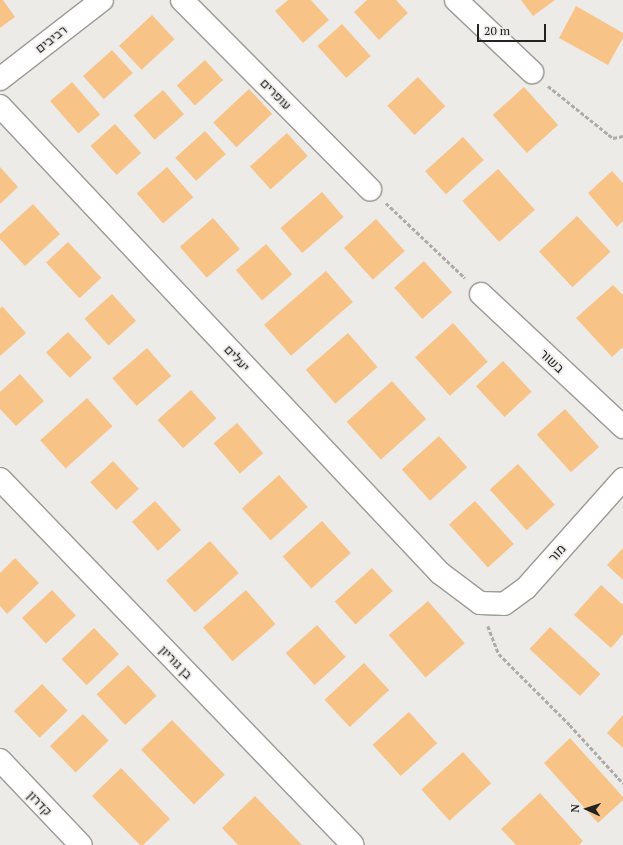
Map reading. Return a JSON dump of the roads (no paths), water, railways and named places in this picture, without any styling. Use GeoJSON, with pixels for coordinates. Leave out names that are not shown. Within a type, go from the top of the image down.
{"type":"FeatureCollection","features":[{"type":"Feature","properties":{"kind":"street","name":"רביבים"},"geometry":{"type":"LineString","coordinates":[[0,79],[102,0]]}},
{"type":"Feature","properties":{"kind":"street","name":"עופרים"},"geometry":{"type":"LineString","coordinates":[[182,0],[370,188]]}},
{"type":"Feature","properties":{"kind":"street"},"geometry":{"type":"LineString","coordinates":[[456,0],[532,72]]}},
{"type":"Feature","properties":{"kind":"street","name":"יעלים"},"geometry":{"type":"LineString","coordinates":[[0,106],[424,556],[440,572],[480,603]]}},
{"type":"Feature","properties":{"kind":"street","name":"בשור"},"geometry":{"type":"LineString","coordinates":[[481,294],[623,427]]}},
{"type":"Feature","properties":{"kind":"street","name":"בן גוריון"},"geometry":{"type":"LineString","coordinates":[[0,479],[353,845]]}},
{"type":"Feature","properties":{"kind":"street","name":"מור"},"geometry":{"type":"LineString","coordinates":[[480,603],[504,604],[526,588],[623,479]]}},
{"type":"Feature","properties":{"kind":"street","name":"קדרון"},"geometry":{"type":"LineString","coordinates":[[0,760],[81,845]]}}]}
